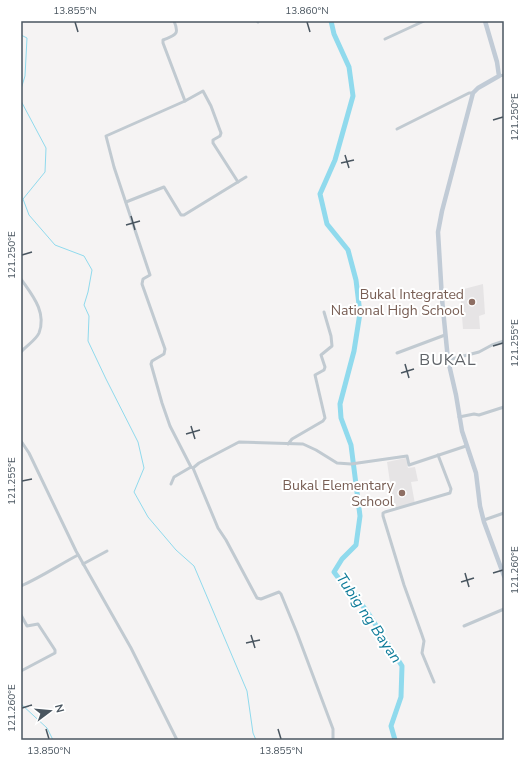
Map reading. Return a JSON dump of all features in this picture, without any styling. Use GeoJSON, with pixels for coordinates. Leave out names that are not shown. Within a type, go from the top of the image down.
{"type":"FeatureCollection","features":[{"type":"Feature","properties":{"kind":"main road"},"geometry":{"type":"LineString","coordinates":[[485,21],[502,75],[478,88],[473,93],[442,211],[438,232],[448,360],[466,446],[476,473],[484,520],[504,576]]}},
{"type":"Feature","properties":{"kind":"street"},"geometry":{"type":"LineString","coordinates":[[174,21],[177,32],[163,40],[162,43],[184,101]]}},
{"type":"Feature","properties":{"kind":"street"},"geometry":{"type":"LineString","coordinates":[[385,40],[424,21]]}},
{"type":"Feature","properties":{"kind":"street"},"geometry":{"type":"LineString","coordinates":[[238,182],[213,143],[213,140],[220,136],[221,133],[211,106],[203,91],[106,136],[150,275],[143,279],[142,284],[165,349],[164,354],[152,361],[151,364],[170,426],[192,468],[218,528],[257,598],[260,599],[279,592],[281,594],[333,729],[333,740]]}},
{"type":"Feature","properties":{"kind":"street"},"geometry":{"type":"LineString","coordinates":[[397,129],[469,93],[473,93]]}},
{"type":"Feature","properties":{"kind":"street"},"geometry":{"type":"LineString","coordinates":[[126,202],[164,187],[181,215],[184,215],[246,177]]}},
{"type":"Feature","properties":{"kind":"street"},"geometry":{"type":"LineString","coordinates":[[21,279],[38,304],[40,310],[40,326],[38,335],[21,352]]}},
{"type":"Feature","properties":{"kind":"street"},"geometry":{"type":"LineString","coordinates":[[288,444],[292,439],[326,418],[316,375],[324,370],[325,367],[321,355],[332,346],[331,336],[324,312]]}},
{"type":"Feature","properties":{"kind":"street"},"geometry":{"type":"LineString","coordinates":[[397,354],[445,335]]}},
{"type":"Feature","properties":{"kind":"street"},"geometry":{"type":"LineString","coordinates":[[448,360],[479,352],[504,341]]}},
{"type":"Feature","properties":{"kind":"street"},"geometry":{"type":"LineString","coordinates":[[459,417],[474,414],[479,415],[504,407]]}},
{"type":"Feature","properties":{"kind":"street"},"geometry":{"type":"LineString","coordinates":[[21,441],[29,453],[78,555],[134,654],[177,740]]}},
{"type":"Feature","properties":{"kind":"street"},"geometry":{"type":"LineString","coordinates":[[171,484],[174,477],[239,442],[302,444],[316,450],[337,463],[351,464],[407,456],[409,465],[466,446]]}},
{"type":"Feature","properties":{"kind":"street"},"geometry":{"type":"LineString","coordinates":[[434,682],[422,653],[424,641],[404,585],[383,513],[450,493],[451,489],[438,455]]}},
{"type":"Feature","properties":{"kind":"street"},"geometry":{"type":"LineString","coordinates":[[484,520],[504,513]]}},
{"type":"Feature","properties":{"kind":"street"},"geometry":{"type":"LineString","coordinates":[[83,564],[107,551]]}},
{"type":"Feature","properties":{"kind":"street"},"geometry":{"type":"LineString","coordinates":[[21,586],[41,577],[59,564],[78,555]]}},
{"type":"Feature","properties":{"kind":"street"},"geometry":{"type":"LineString","coordinates":[[464,626],[504,609]]}},
{"type":"Feature","properties":{"kind":"street"},"geometry":{"type":"LineString","coordinates":[[21,615],[27,626],[38,624],[55,652],[21,671]]}},
{"type":"Feature","properties":{"kind":"shaded area","name":"Bukal Integrated National High School"},"geometry":{"type":"Polygon","coordinates":[[[483,284],[485,314],[479,316],[480,329],[463,329],[460,290],[483,284]]]}},
{"type":"Feature","properties":{"kind":"shaded area","name":"Bukal Elementary School"},"geometry":{"type":"Polygon","coordinates":[[[406,458],[408,468],[415,467],[418,481],[411,482],[415,504],[394,509],[387,462],[406,458]]]}},
{"type":"Feature","properties":{"kind":"waterway","name":"Tubig ng Bayan"},"geometry":{"type":"LineString","coordinates":[[331,21],[334,34],[349,67],[353,96],[335,160],[320,194],[327,224],[348,250],[356,280],[360,313],[354,351],[340,404],[341,418],[351,445],[360,516],[356,545],[342,559],[334,572],[346,588],[355,595],[402,666],[401,697],[391,726],[395,740]]}},
{"type":"Feature","properties":{"kind":"waterway"},"geometry":{"type":"LineString","coordinates":[[21,35],[27,38],[25,76],[21,89]]}},
{"type":"Feature","properties":{"kind":"waterway"},"geometry":{"type":"LineString","coordinates":[[21,101],[46,148],[45,172],[23,199],[29,215],[55,245],[84,256],[92,270],[84,305],[89,316],[88,341],[138,442],[144,468],[134,492],[148,517],[176,550],[194,566],[247,691],[253,733],[256,740]]}},
{"type":"Feature","properties":{"kind":"waterway"},"geometry":{"type":"LineString","coordinates":[[21,704],[47,728],[53,740]]}},
{"type":"Feature","properties":{"kind":"place","name":"Bukal Integrated National High School"},"geometry":{"type":"Point","coordinates":[472,302]}},
{"type":"Feature","properties":{"kind":"place","name":"Bukal Elementary School"},"geometry":{"type":"Point","coordinates":[402,493]}},
{"type":"Feature","properties":{"kind":"district","name":"BUKAL"},"geometry":{"type":"Point","coordinates":[448,360]}}]}
